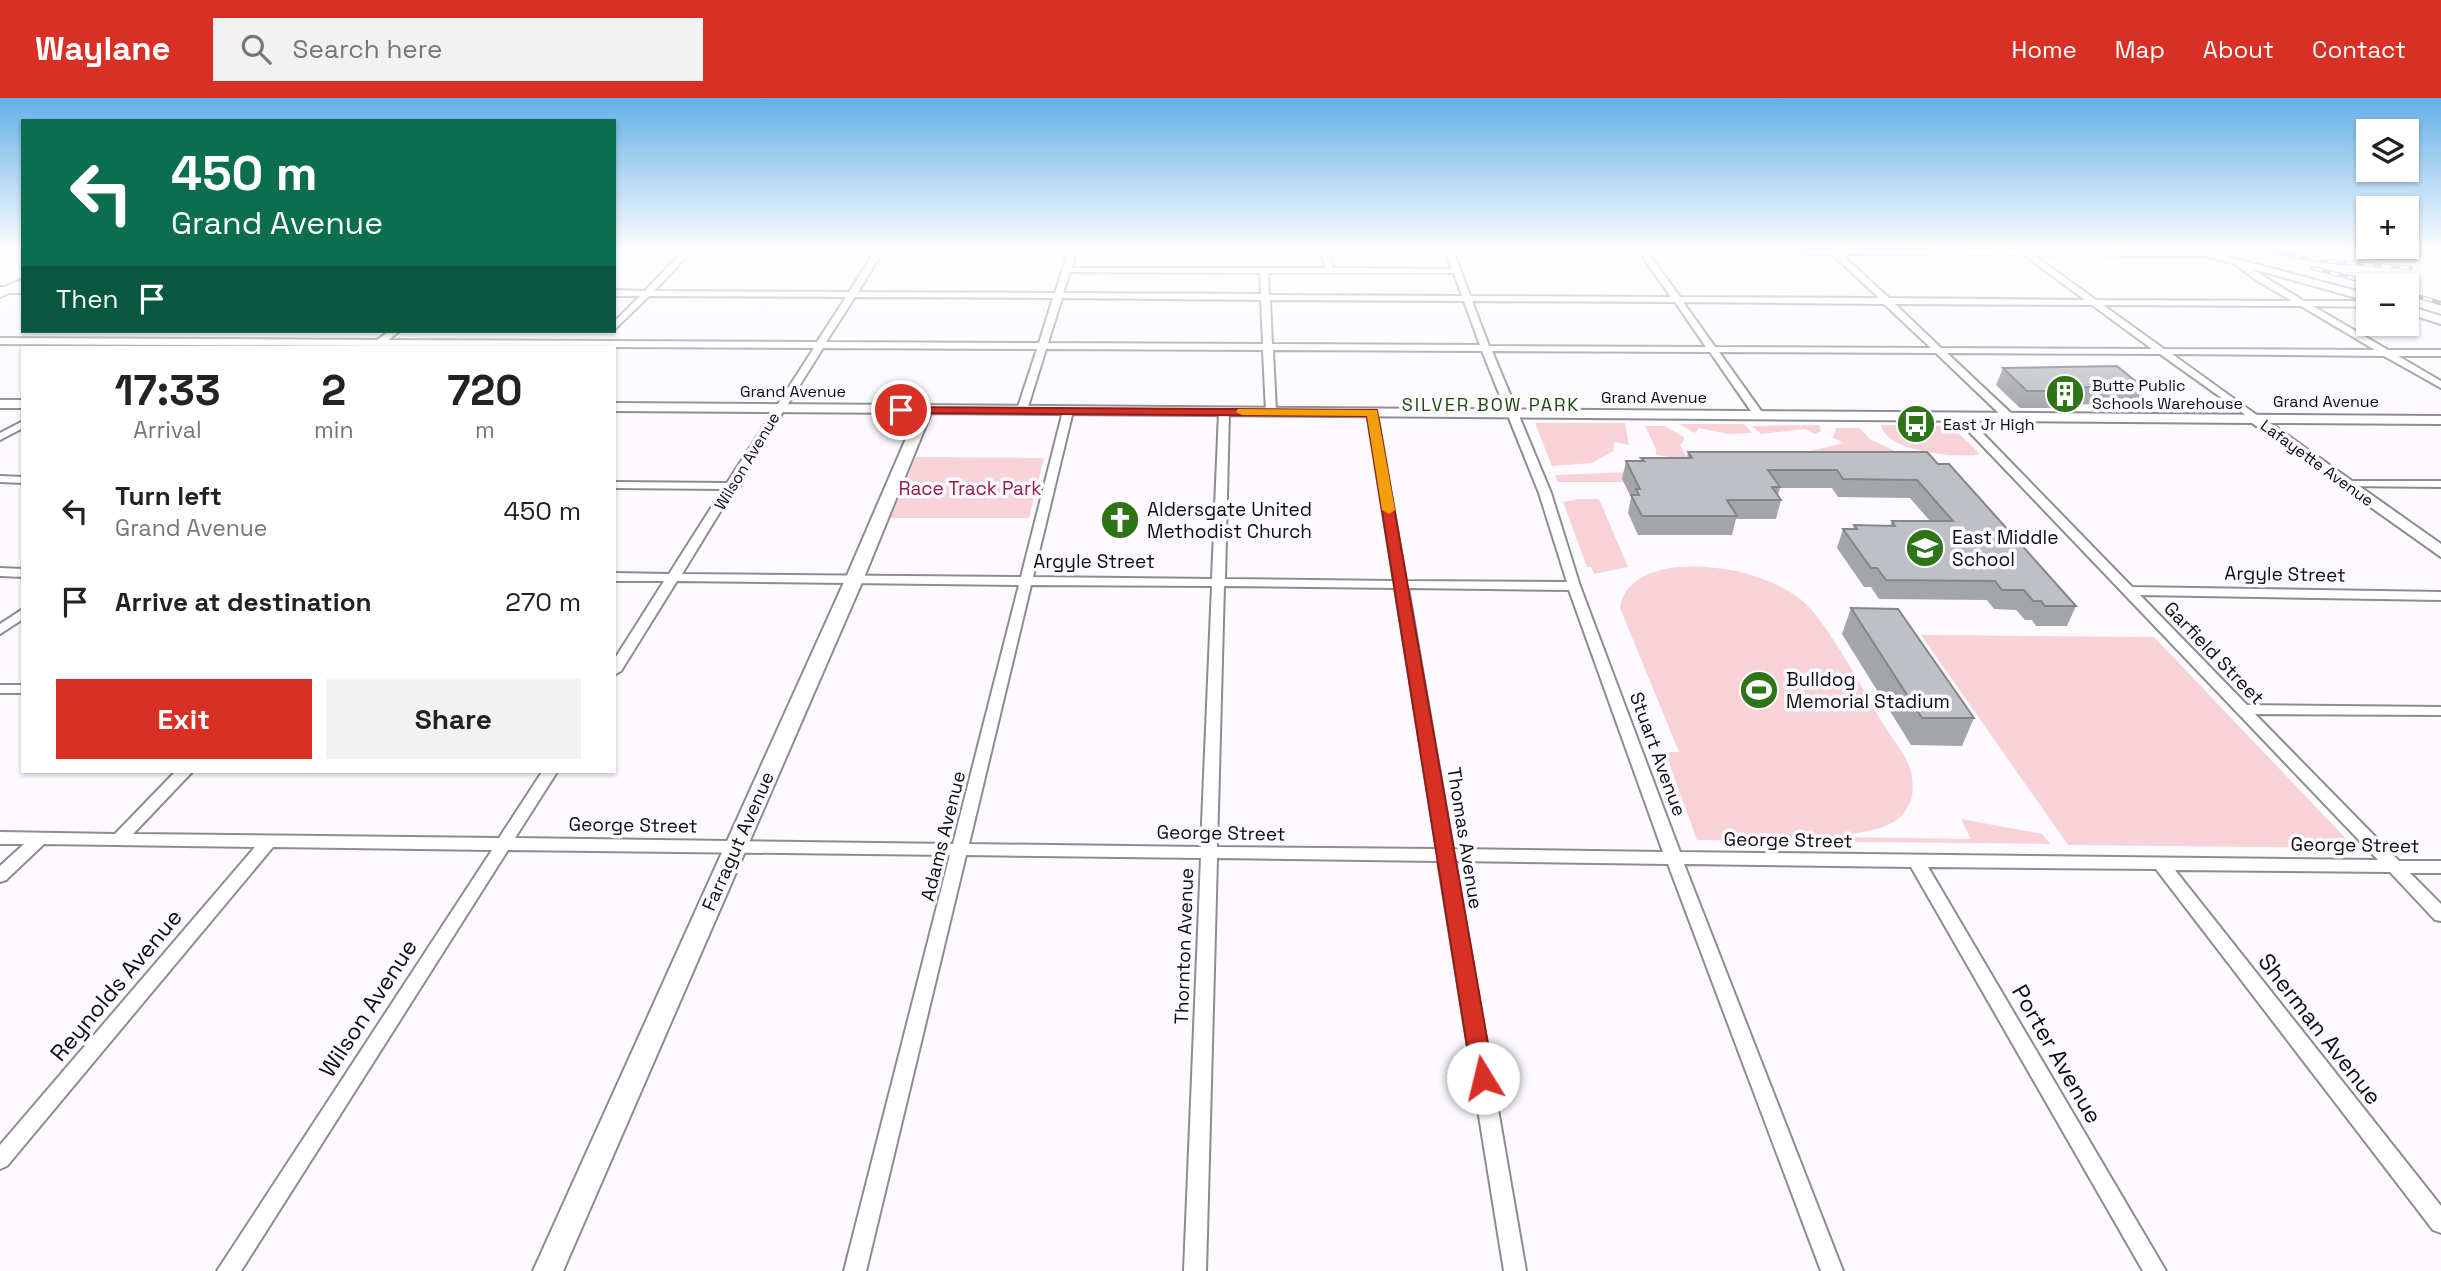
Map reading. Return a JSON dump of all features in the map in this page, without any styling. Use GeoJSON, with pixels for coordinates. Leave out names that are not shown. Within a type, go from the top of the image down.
{"type":"FeatureCollection","features":[{"type":"Feature","properties":{"kind":"main road"},"geometry":{"type":"LineString","coordinates":[[2419,313],[2441,320]]}},
{"type":"Feature","properties":{"kind":"main road"},"geometry":{"type":"LineString","coordinates":[[0,404],[21,404]]}},
{"type":"Feature","properties":{"kind":"main road","name":"Grand Avenue"},"geometry":{"type":"LineString","coordinates":[[616,407],[2441,420]]}},
{"type":"Feature","properties":{"kind":"main road","name":"Farragut Avenue"},"geometry":{"type":"LineString","coordinates":[[548,1271],[854,580],[925,410]]}},
{"type":"Feature","properties":{"kind":"main road","name":"Lafayette Avenue"},"geometry":{"type":"LineString","coordinates":[[2254,418],[2441,552]]}},
{"type":"Feature","properties":{"kind":"street"},"geometry":{"type":"LineString","coordinates":[[616,325],[636,305]]}},
{"type":"Feature","properties":{"kind":"street","name":"Wilson Avenue"},"geometry":{"type":"LineString","coordinates":[[616,668],[847,305]]}},
{"type":"Feature","properties":{"kind":"street"},"geometry":{"type":"LineString","coordinates":[[1022,410],[1054,305]]}},
{"type":"Feature","properties":{"kind":"street"},"geometry":{"type":"LineString","coordinates":[[1265,305],[1271,412]]}},
{"type":"Feature","properties":{"kind":"street","name":"Stuart Avenue"},"geometry":{"type":"LineString","coordinates":[[1469,305],[1545,493],[1574,586],[1674,859],[1832,1271]]}},
{"type":"Feature","properties":{"kind":"street"},"geometry":{"type":"LineString","coordinates":[[1680,305],[1759,415]]}},
{"type":"Feature","properties":{"kind":"street"},"geometry":{"type":"LineString","coordinates":[[1890,305],[2009,416]]}},
{"type":"Feature","properties":{"kind":"street","name":"Lafayette Avenue"},"geometry":{"type":"LineString","coordinates":[[2098,305],[2254,418]]}},
{"type":"Feature","properties":{"kind":"street"},"geometry":{"type":"LineString","coordinates":[[2304,305],[2441,385]]}},
{"type":"Feature","properties":{"kind":"street"},"geometry":{"type":"LineString","coordinates":[[150,346],[173,333]]}},
{"type":"Feature","properties":{"kind":"street"},"geometry":{"type":"LineString","coordinates":[[376,346],[392,333]]}},
{"type":"Feature","properties":{"kind":"street"},"geometry":{"type":"LineString","coordinates":[[595,346],[609,333]]}},
{"type":"Feature","properties":{"kind":"street"},"geometry":{"type":"LineString","coordinates":[[0,341],[376,346],[821,345],[2441,353]]}},
{"type":"Feature","properties":{"kind":"street","name":"Adams Avenue"},"geometry":{"type":"LineString","coordinates":[[855,1271],[1068,411]]}},
{"type":"Feature","properties":{"kind":"street","name":"Thornton Avenue"},"geometry":{"type":"LineString","coordinates":[[1195,1271],[1224,412]]}},
{"type":"Feature","properties":{"kind":"street","name":"Thomas Avenue"},"geometry":{"type":"LineString","coordinates":[[1373,413],[1516,1271]]}},
{"type":"Feature","properties":{"kind":"street","name":"Garfield Street"},"geometry":{"type":"LineString","coordinates":[[1960,416],[2441,915]]}},
{"type":"Feature","properties":{"kind":"street"},"geometry":{"type":"LineString","coordinates":[[0,438],[21,425]]}},
{"type":"Feature","properties":{"kind":"street"},"geometry":{"type":"LineString","coordinates":[[0,479],[21,480]]}},
{"type":"Feature","properties":{"kind":"street"},"geometry":{"type":"LineString","coordinates":[[2346,484],[2441,484]]}},
{"type":"Feature","properties":{"kind":"street"},"geometry":{"type":"LineString","coordinates":[[616,485],[734,486]]}},
{"type":"Feature","properties":{"kind":"street"},"geometry":{"type":"LineString","coordinates":[[0,572],[21,573]]}},
{"type":"Feature","properties":{"kind":"street","name":"Argyle Street"},"geometry":{"type":"LineString","coordinates":[[616,577],[1574,586]]}},
{"type":"Feature","properties":{"kind":"street","name":"Argyle Street"},"geometry":{"type":"LineString","coordinates":[[2129,591],[2441,596]]}},
{"type":"Feature","properties":{"kind":"street"},"geometry":{"type":"LineString","coordinates":[[0,630],[21,614]]}},
{"type":"Feature","properties":{"kind":"street"},"geometry":{"type":"LineString","coordinates":[[0,689],[21,689]]}},
{"type":"Feature","properties":{"kind":"street"},"geometry":{"type":"LineString","coordinates":[[2241,709],[2441,711]]}},
{"type":"Feature","properties":{"kind":"street"},"geometry":{"type":"LineString","coordinates":[[118,840],[183,773]]}},
{"type":"Feature","properties":{"kind":"street","name":"Wilson Avenue"},"geometry":{"type":"LineString","coordinates":[[228,1271],[549,773]]}},
{"type":"Feature","properties":{"kind":"street","name":"George Street"},"geometry":{"type":"LineString","coordinates":[[0,838],[2441,867]]}},
{"type":"Feature","properties":{"kind":"street"},"geometry":{"type":"LineString","coordinates":[[0,876],[39,839]]}},
{"type":"Feature","properties":{"kind":"street","name":"Reynolds Avenue"},"geometry":{"type":"LineString","coordinates":[[0,1160],[269,841]]}},
{"type":"Feature","properties":{"kind":"street","name":"Porter Avenue"},"geometry":{"type":"LineString","coordinates":[[1917,862],[2155,1271]]}},
{"type":"Feature","properties":{"kind":"street","name":"Sherman Avenue"},"geometry":{"type":"LineString","coordinates":[[2161,864],[2441,1223]]}},
{"type":"Feature","properties":{"kind":"green space"},"geometry":{"type":"Polygon","coordinates":[[[1535,423],[1625,423],[1629,445],[1614,442],[1613,451],[1592,463],[1552,466],[1535,423]]]}},
{"type":"Feature","properties":{"kind":"green space"},"geometry":{"type":"Polygon","coordinates":[[[1679,424],[1744,424],[1752,433],[1728,434],[1699,428],[1695,433],[1679,424]]]}},
{"type":"Feature","properties":{"kind":"green space"},"geometry":{"type":"Polygon","coordinates":[[[1819,425],[1821,431],[1815,434],[1805,429],[1761,434],[1752,426],[1819,425]]]}},
{"type":"Feature","properties":{"kind":"green space"},"geometry":{"type":"Polygon","coordinates":[[[1881,425],[1951,426],[1980,454],[1924,452],[1895,442],[1881,425]]]}},
{"type":"Feature","properties":{"kind":"green space"},"geometry":{"type":"Polygon","coordinates":[[[1645,426],[1665,426],[1685,438],[1680,445],[1688,460],[1656,455],[1656,449],[1645,426]]]}},
{"type":"Feature","properties":{"kind":"green space"},"geometry":{"type":"Polygon","coordinates":[[[1836,428],[1859,428],[1870,439],[1901,454],[1802,453],[1844,443],[1833,438],[1836,428]]]}},
{"type":"Feature","properties":{"kind":"green space","name":"Race Track Park"},"geometry":{"type":"Polygon","coordinates":[[[916,457],[1044,458],[1029,518],[890,518],[916,457]]]}},
{"type":"Feature","properties":{"kind":"green space"},"geometry":{"type":"Polygon","coordinates":[[[1634,472],[1640,479],[1621,482],[1558,482],[1555,475],[1634,472]]]}},
{"type":"Feature","properties":{"kind":"green space"},"geometry":{"type":"Polygon","coordinates":[[[1599,499],[1628,567],[1594,574],[1591,567],[1587,567],[1563,502],[1599,499]]]}},
{"type":"Feature","properties":{"kind":"green space"},"geometry":{"type":"Polygon","coordinates":[[[1676,567],[1708,567],[1756,576],[1799,598],[1820,621],[1901,750],[1910,768],[1913,788],[1906,811],[1898,819],[1880,828],[1840,837],[1971,839],[1961,819],[2042,834],[2050,844],[1697,840],[1665,752],[1679,752],[1620,608],[1627,590],[1640,578],[1676,567]]]}},
{"type":"Feature","properties":{"kind":"green space"},"geometry":{"type":"Polygon","coordinates":[[[1921,635],[2154,637],[2355,848],[2068,845],[1921,635]]]}},
{"type":"Feature","properties":{"kind":"building"},"geometry":{"type":"Polygon","coordinates":[[[2117,366],[2144,388],[2061,387],[2066,391],[2027,391],[2003,368],[2117,366]]]}},
{"type":"Feature","properties":{"kind":"building"},"geometry":{"type":"Polygon","coordinates":[[[1688,452],[1927,452],[1938,464],[1949,464],[2076,606],[2045,606],[2041,601],[2033,601],[2024,590],[2002,590],[1995,581],[1886,580],[1877,568],[1871,568],[1843,529],[1857,529],[1854,525],[1895,526],[1892,521],[1953,521],[1917,480],[1843,479],[1837,470],[1768,470],[1780,487],[1772,487],[1781,500],[1727,500],[1737,516],[1642,516],[1631,495],[1639,495],[1636,489],[1640,489],[1626,461],[1644,461],[1641,458],[1692,458],[1688,452]]]}},
{"type":"Feature","properties":{"kind":"building"},"geometry":{"type":"Polygon","coordinates":[[[1851,608],[1898,609],[1974,718],[1922,718],[1851,608]]]}},
{"type":"Feature","properties":{"kind":"slow traffic"},"geometry":{"type":"LineString","coordinates":[[1242,412],[1373,413],[1389,510]]}},
{"type":"Feature","properties":{"kind":"place","name":"Butte Public Schools Warehouse"},"geometry":{"type":"Point","coordinates":[2065,394]}},
{"type":"Feature","properties":{"kind":"place","name":"East Jr High"},"geometry":{"type":"Point","coordinates":[1916,424]}},
{"type":"Feature","properties":{"kind":"place","name":"Aldersgate United Methodist Church"},"geometry":{"type":"Point","coordinates":[1120,520]}},
{"type":"Feature","properties":{"kind":"place","name":"East Middle School"},"geometry":{"type":"Point","coordinates":[1925,548]}},
{"type":"Feature","properties":{"kind":"place","name":"Bulldog Memorial Stadium"},"geometry":{"type":"Point","coordinates":[1759,690]}},
{"type":"Feature","properties":{"kind":"district","name":"SILVER BOW PARK"},"geometry":{"type":"Point","coordinates":[1491,404]}},
{"type":"Feature","properties":{"kind":"route"},"geometry":{"type":"LineString","coordinates":[[901,410],[1373,413],[1483,1078]]}}]}
